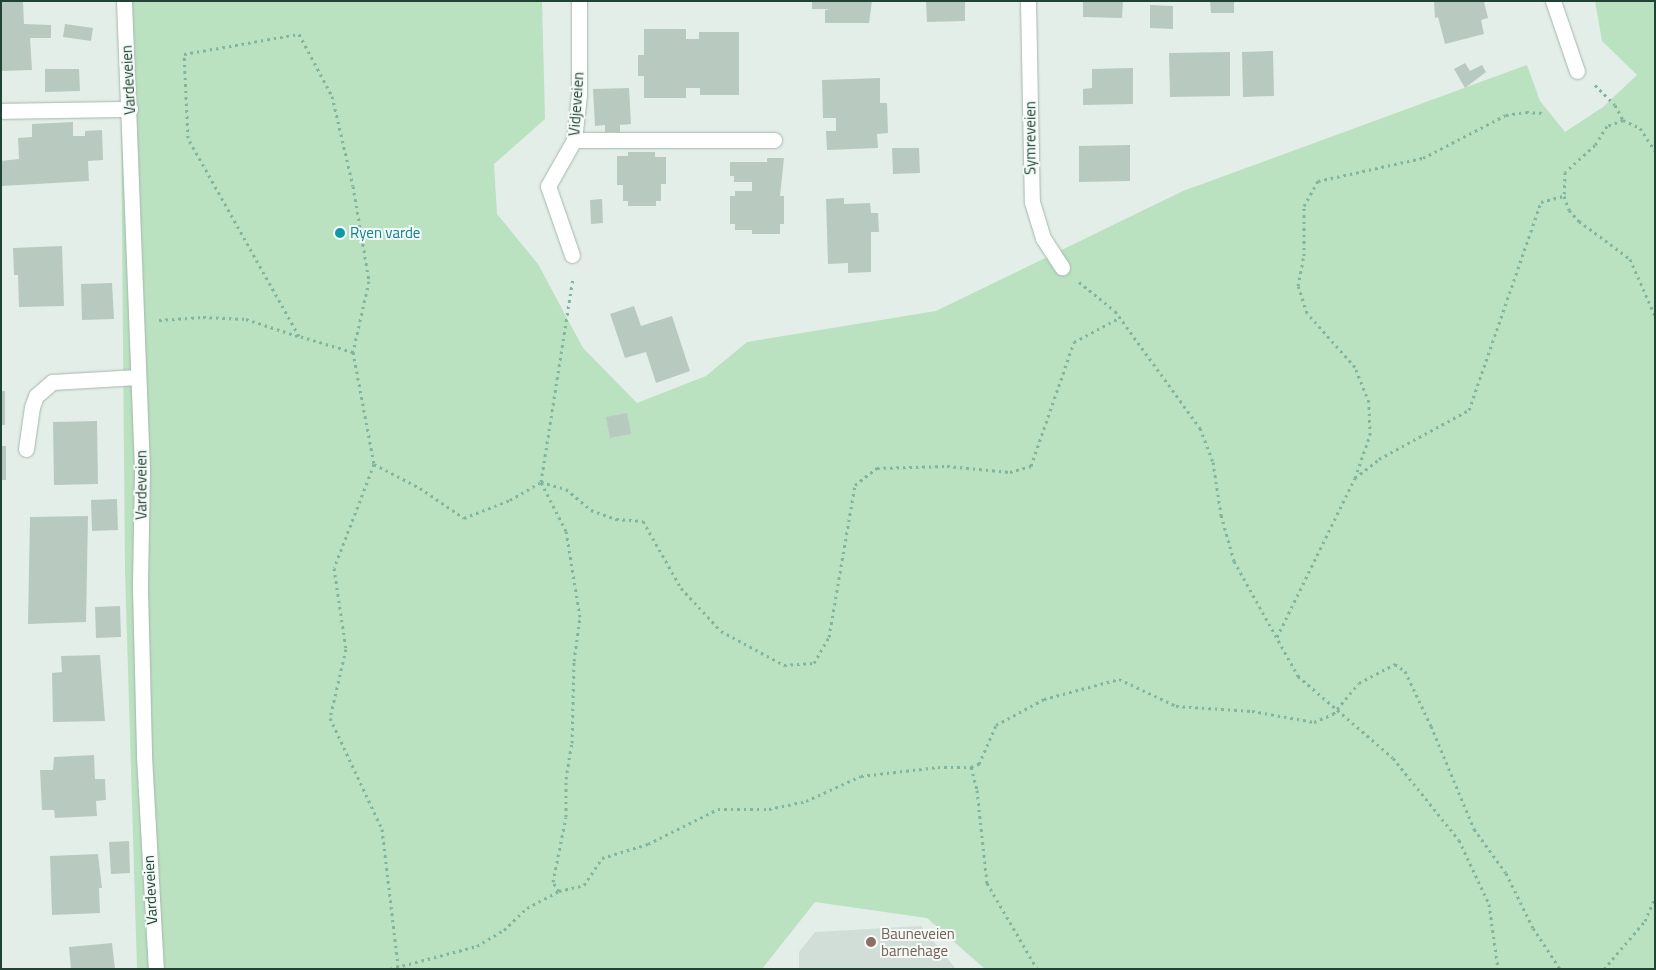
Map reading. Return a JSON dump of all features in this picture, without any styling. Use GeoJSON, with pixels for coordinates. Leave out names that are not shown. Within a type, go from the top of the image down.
{"type":"FeatureCollection","features":[{"type":"Feature","properties":{"kind":"street","name":"Vardeveien"},"geometry":{"type":"LineString","coordinates":[[124,1],[130,109],[142,470],[140,588],[144,756],[156,969]]}},
{"type":"Feature","properties":{"kind":"street","name":"Vidjeveien"},"geometry":{"type":"LineString","coordinates":[[572,256],[548,186],[574,140],[579,95],[579,1]]}},
{"type":"Feature","properties":{"kind":"street","name":"Symreveien"},"geometry":{"type":"LineString","coordinates":[[1028,1],[1032,202],[1043,238],[1062,267]]}},
{"type":"Feature","properties":{"kind":"street"},"geometry":{"type":"LineString","coordinates":[[1553,1],[1577,71]]}},
{"type":"Feature","properties":{"kind":"street"},"geometry":{"type":"LineString","coordinates":[[1,111],[130,109]]}},
{"type":"Feature","properties":{"kind":"street"},"geometry":{"type":"LineString","coordinates":[[574,140],[774,140]]}},
{"type":"Feature","properties":{"kind":"street"},"geometry":{"type":"LineString","coordinates":[[26,449],[32,407],[36,396],[52,382],[138,378]]}},
{"type":"Feature","properties":{"kind":"path"},"geometry":{"type":"LineString","coordinates":[[299,336],[188,138],[184,54],[299,34],[332,96],[353,186],[369,281],[353,352],[374,464],[334,568],[346,649],[330,718],[382,829],[398,965]]}},
{"type":"Feature","properties":{"kind":"path"},"geometry":{"type":"LineString","coordinates":[[1577,71],[1600,88],[1615,104],[1623,120],[1640,128],[1655,151]]}},
{"type":"Feature","properties":{"kind":"path"},"geometry":{"type":"LineString","coordinates":[[1277,637],[1354,478],[1370,435],[1368,402],[1355,367],[1307,313],[1298,286],[1304,256],[1304,206],[1318,181],[1423,158],[1506,115],[1544,113]]}},
{"type":"Feature","properties":{"kind":"path"},"geometry":{"type":"LineString","coordinates":[[1623,120],[1607,126],[1595,144],[1565,172],[1564,196],[1569,210],[1579,220],[1630,259],[1655,316]]}},
{"type":"Feature","properties":{"kind":"path"},"geometry":{"type":"LineString","coordinates":[[1354,478],[1379,459],[1469,410],[1541,202],[1564,196]]}},
{"type":"Feature","properties":{"kind":"path"},"geometry":{"type":"LineString","coordinates":[[559,892],[553,882],[566,816],[566,778],[572,743],[574,661],[580,618],[566,531],[541,482],[573,281],[572,256]]}},
{"type":"Feature","properties":{"kind":"path"},"geometry":{"type":"LineString","coordinates":[[1062,267],[1119,318],[1200,428],[1213,462],[1221,515],[1234,561],[1298,676],[1394,758],[1459,840],[1489,904],[1498,969]]}},
{"type":"Feature","properties":{"kind":"path"},"geometry":{"type":"LineString","coordinates":[[136,320],[203,317],[246,319],[353,352]]}},
{"type":"Feature","properties":{"kind":"path"},"geometry":{"type":"LineString","coordinates":[[374,464],[420,488],[464,518],[510,500],[541,482],[566,489],[591,510],[616,519],[643,521],[681,588],[722,631],[784,665],[814,663],[829,637],[855,485],[877,468],[947,466],[1010,472],[1031,466],[1074,342],[1119,318]]}},
{"type":"Feature","properties":{"kind":"path"},"geometry":{"type":"LineString","coordinates":[[390,969],[398,965],[477,946],[504,930],[527,908],[559,892],[584,885],[602,858],[612,852],[648,844],[718,809],[769,809],[806,801],[861,776],[938,767],[971,767],[979,764],[991,732],[1005,718],[1044,698],[1105,680],[1119,679],[1176,706],[1252,711],[1314,722],[1323,721],[1337,710],[1359,683],[1395,664],[1405,671],[1474,829],[1506,873],[1533,928],[1560,969]]}},
{"type":"Feature","properties":{"kind":"path"},"geometry":{"type":"LineString","coordinates":[[971,767],[977,790],[987,883],[1037,969]]}},
{"type":"Feature","properties":{"kind":"path"},"geometry":{"type":"LineString","coordinates":[[1604,969],[1645,921],[1655,897]]}},
{"type":"Feature","properties":{"kind":"shaded area","name":"Bauneveien barnehage"},"geometry":{"type":"Polygon","coordinates":[[[921,926],[956,969],[799,969],[799,952],[815,932],[921,926]]]}},
{"type":"Feature","properties":{"kind":"green space"},"geometry":{"type":"Polygon","coordinates":[[[120,1],[542,1],[545,119],[494,164],[497,214],[538,264],[583,348],[637,403],[706,376],[747,342],[936,311],[1183,191],[1527,65],[1540,101],[1565,132],[1603,107],[1637,75],[1602,41],[1595,1],[1655,1],[1655,969],[985,969],[927,918],[815,902],[762,969],[137,969],[125,570],[120,1]]]}},
{"type":"Feature","properties":{"kind":"building"},"geometry":{"type":"Polygon","coordinates":[[[1,1],[23,2],[24,24],[51,25],[51,38],[30,38],[32,70],[1,71],[1,1]]]}},
{"type":"Feature","properties":{"kind":"building"},"geometry":{"type":"Polygon","coordinates":[[[812,1],[872,1],[869,23],[825,23],[825,10],[830,9],[812,9],[812,1]]]}},
{"type":"Feature","properties":{"kind":"building"},"geometry":{"type":"Polygon","coordinates":[[[926,1],[965,1],[965,21],[927,22],[926,1]]]}},
{"type":"Feature","properties":{"kind":"building"},"geometry":{"type":"Polygon","coordinates":[[[1083,1],[1123,1],[1122,18],[1083,17],[1083,1]]]}},
{"type":"Feature","properties":{"kind":"building"},"geometry":{"type":"Polygon","coordinates":[[[1210,1],[1234,1],[1234,13],[1211,13],[1210,1]]]}},
{"type":"Feature","properties":{"kind":"building"},"geometry":{"type":"Polygon","coordinates":[[[1434,1],[1484,2],[1488,18],[1481,20],[1484,34],[1445,44],[1438,17],[1435,18],[1434,1]]]}},
{"type":"Feature","properties":{"kind":"building"},"geometry":{"type":"Polygon","coordinates":[[[1150,5],[1173,6],[1173,29],[1150,28],[1150,5]]]}},
{"type":"Feature","properties":{"kind":"building"},"geometry":{"type":"Polygon","coordinates":[[[65,24],[93,28],[91,41],[63,37],[65,24]]]}},
{"type":"Feature","properties":{"kind":"building"},"geometry":{"type":"Polygon","coordinates":[[[644,29],[686,29],[686,39],[699,39],[699,32],[739,32],[739,95],[700,95],[700,88],[686,88],[686,98],[644,98],[644,76],[638,76],[638,55],[644,55],[644,29]]]}},
{"type":"Feature","properties":{"kind":"building"},"geometry":{"type":"Polygon","coordinates":[[[1273,51],[1274,96],[1243,97],[1242,52],[1273,51]]]}},
{"type":"Feature","properties":{"kind":"building"},"geometry":{"type":"Polygon","coordinates":[[[1230,52],[1230,96],[1170,97],[1169,53],[1230,52]]]}},
{"type":"Feature","properties":{"kind":"building"},"geometry":{"type":"Polygon","coordinates":[[[1465,63],[1470,71],[1482,65],[1486,72],[1465,88],[1454,69],[1465,63]]]}},
{"type":"Feature","properties":{"kind":"building"},"geometry":{"type":"Polygon","coordinates":[[[1133,68],[1133,104],[1083,105],[1083,89],[1092,88],[1092,69],[1133,68]]]}},
{"type":"Feature","properties":{"kind":"building"},"geometry":{"type":"Polygon","coordinates":[[[45,69],[79,69],[80,91],[45,92],[45,69]]]}},
{"type":"Feature","properties":{"kind":"building"},"geometry":{"type":"Polygon","coordinates":[[[880,78],[880,103],[887,103],[888,133],[877,134],[878,148],[827,150],[826,131],[836,131],[836,118],[823,118],[822,80],[880,78]]]}},
{"type":"Feature","properties":{"kind":"building"},"geometry":{"type":"Polygon","coordinates":[[[629,88],[631,124],[620,125],[620,132],[605,132],[605,125],[595,126],[593,89],[629,88]]]}},
{"type":"Feature","properties":{"kind":"building"},"geometry":{"type":"Polygon","coordinates":[[[73,122],[73,136],[85,136],[85,131],[102,130],[103,160],[88,161],[89,181],[1,186],[1,161],[19,159],[18,138],[32,137],[32,124],[73,122]]]}},
{"type":"Feature","properties":{"kind":"building"},"geometry":{"type":"Polygon","coordinates":[[[1130,145],[1130,181],[1079,182],[1079,146],[1130,145]]]}},
{"type":"Feature","properties":{"kind":"building"},"geometry":{"type":"Polygon","coordinates":[[[892,148],[919,148],[920,173],[893,174],[892,148]]]}},
{"type":"Feature","properties":{"kind":"building"},"geometry":{"type":"Polygon","coordinates":[[[628,152],[655,152],[655,157],[666,157],[666,184],[661,184],[661,201],[656,201],[656,206],[628,206],[628,201],[623,201],[623,185],[617,185],[617,156],[628,156],[628,152]]]}},
{"type":"Feature","properties":{"kind":"building"},"geometry":{"type":"Polygon","coordinates":[[[767,158],[784,158],[780,196],[784,196],[784,224],[780,224],[780,234],[752,234],[752,230],[735,230],[735,224],[730,224],[730,196],[735,196],[735,191],[752,191],[752,182],[734,182],[734,176],[730,176],[730,162],[767,162],[767,158]]]}},
{"type":"Feature","properties":{"kind":"building"},"geometry":{"type":"Polygon","coordinates":[[[844,198],[844,204],[870,203],[871,213],[878,213],[879,232],[871,232],[871,272],[848,273],[848,263],[828,264],[826,199],[844,198]]]}},
{"type":"Feature","properties":{"kind":"building"},"geometry":{"type":"Polygon","coordinates":[[[602,199],[603,223],[591,224],[590,200],[602,199]]]}},
{"type":"Feature","properties":{"kind":"building"},"geometry":{"type":"Polygon","coordinates":[[[62,246],[64,306],[19,307],[18,275],[14,275],[13,248],[62,246]]]}},
{"type":"Feature","properties":{"kind":"building"},"geometry":{"type":"Polygon","coordinates":[[[112,283],[114,319],[82,320],[81,284],[112,283]]]}},
{"type":"Feature","properties":{"kind":"building"},"geometry":{"type":"Polygon","coordinates":[[[634,306],[641,326],[672,316],[690,371],[656,383],[646,352],[625,358],[610,314],[634,306]]]}},
{"type":"Feature","properties":{"kind":"building"},"geometry":{"type":"Polygon","coordinates":[[[1,391],[5,391],[5,425],[1,425],[1,391]]]}},
{"type":"Feature","properties":{"kind":"building"},"geometry":{"type":"Polygon","coordinates":[[[627,413],[631,434],[610,438],[606,417],[627,413]]]}},
{"type":"Feature","properties":{"kind":"building"},"geometry":{"type":"Polygon","coordinates":[[[97,421],[98,484],[54,485],[53,422],[97,421]]]}},
{"type":"Feature","properties":{"kind":"building"},"geometry":{"type":"Polygon","coordinates":[[[1,446],[6,446],[6,480],[1,480],[1,446]]]}},
{"type":"Feature","properties":{"kind":"building"},"geometry":{"type":"Polygon","coordinates":[[[117,499],[118,530],[92,531],[91,500],[117,499]]]}},
{"type":"Feature","properties":{"kind":"building"},"geometry":{"type":"Polygon","coordinates":[[[88,516],[86,622],[28,624],[30,517],[88,516]]]}},
{"type":"Feature","properties":{"kind":"building"},"geometry":{"type":"Polygon","coordinates":[[[120,606],[121,637],[96,638],[95,607],[120,606]]]}},
{"type":"Feature","properties":{"kind":"building"},"geometry":{"type":"Polygon","coordinates":[[[100,655],[105,721],[53,722],[52,673],[62,672],[61,656],[100,655]]]}},
{"type":"Feature","properties":{"kind":"building"},"geometry":{"type":"Polygon","coordinates":[[[94,755],[95,779],[105,779],[106,800],[96,801],[97,816],[55,818],[54,810],[42,810],[40,770],[53,770],[54,757],[94,755]]]}},
{"type":"Feature","properties":{"kind":"building"},"geometry":{"type":"Polygon","coordinates":[[[129,841],[130,873],[111,874],[109,842],[129,841]]]}},
{"type":"Feature","properties":{"kind":"building"},"geometry":{"type":"Polygon","coordinates":[[[98,854],[102,888],[99,888],[100,913],[52,915],[50,856],[98,854]]]}},
{"type":"Feature","properties":{"kind":"building"},"geometry":{"type":"Polygon","coordinates":[[[112,943],[115,969],[71,969],[69,947],[112,943]]]}},
{"type":"Feature","properties":{"kind":"place","name":"Ryen varde"},"geometry":{"type":"Point","coordinates":[340,233]}},
{"type":"Feature","properties":{"kind":"place","name":"Bauneveien barnehage"},"geometry":{"type":"Point","coordinates":[871,942]}}]}
